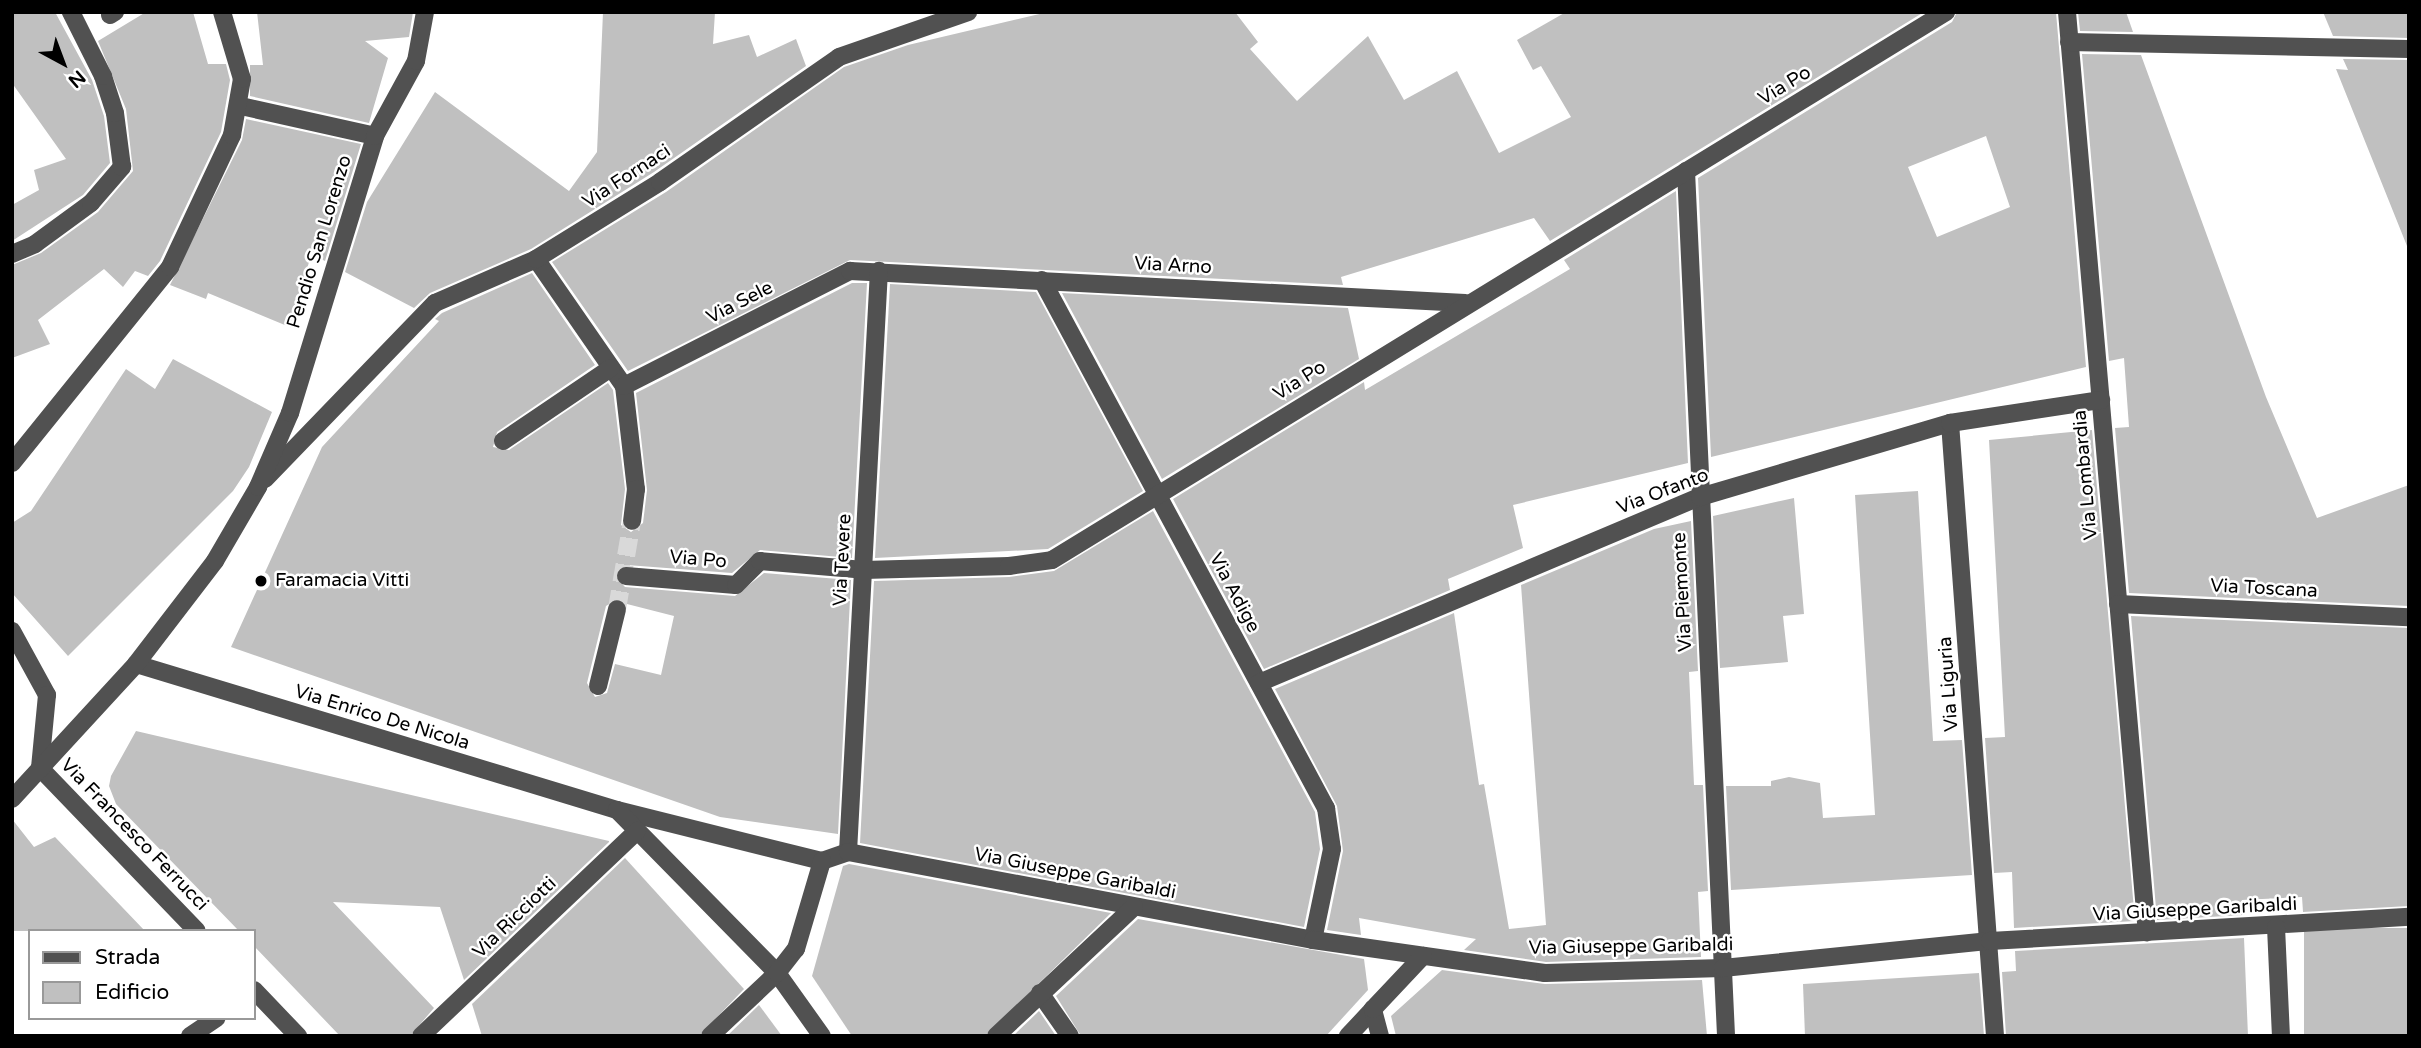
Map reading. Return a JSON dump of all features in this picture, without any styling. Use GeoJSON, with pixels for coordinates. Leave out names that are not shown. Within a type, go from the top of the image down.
{"type":"FeatureCollection","features":[{"type":"Feature","properties":{"kind":"street"},"geometry":{"type":"LineString","coordinates":[[12,254],[35,244],[108,186],[122,167],[120,138],[103,76],[79,33],[71,12]]}},
{"type":"Feature","properties":{"kind":"street"},"geometry":{"type":"LineString","coordinates":[[12,463],[170,267],[232,135],[241,106],[239,57],[222,12]]}},
{"type":"Feature","properties":{"kind":"street","name":"Pendio San Lorenzo"},"geometry":{"type":"LineString","coordinates":[[258,486],[290,412],[375,136],[416,61],[425,12]]}},
{"type":"Feature","properties":{"kind":"street","name":"Via Fornaci"},"geometry":{"type":"LineString","coordinates":[[258,486],[435,303],[536,259],[660,182],[839,57],[968,12]]}},
{"type":"Feature","properties":{"kind":"street","name":"Via Po"},"geometry":{"type":"LineString","coordinates":[[625,576],[736,584],[760,561],[864,570],[1009,566],[1052,559],[1465,303],[1946,12]]}},
{"type":"Feature","properties":{"kind":"street","name":"Via Lombardia"},"geometry":{"type":"LineString","coordinates":[[2067,12],[2147,933]]}},
{"type":"Feature","properties":{"kind":"street"},"geometry":{"type":"LineString","coordinates":[[2069,42],[2409,49]]}},
{"type":"Feature","properties":{"kind":"street"},"geometry":{"type":"LineString","coordinates":[[241,106],[375,136]]}},
{"type":"Feature","properties":{"kind":"street","name":"Via Piemonte"},"geometry":{"type":"LineString","coordinates":[[1686,171],[1726,1036]]}},
{"type":"Feature","properties":{"kind":"street"},"geometry":{"type":"LineString","coordinates":[[536,259],[624,386],[636,489],[632,521]]}},
{"type":"Feature","properties":{"kind":"street","name":"Via Sele"},"geometry":{"type":"LineString","coordinates":[[624,386],[850,271],[878,271]]}},
{"type":"Feature","properties":{"kind":"street","name":"Via Arno"},"geometry":{"type":"LineString","coordinates":[[878,271],[1465,303]]}},
{"type":"Feature","properties":{"kind":"street","name":"Via Tevere"},"geometry":{"type":"LineString","coordinates":[[848,852],[878,271]]}},
{"type":"Feature","properties":{"kind":"street","name":"Via Adige"},"geometry":{"type":"LineString","coordinates":[[1042,280],[1326,808],[1332,849],[1313,940]]}},
{"type":"Feature","properties":{"kind":"street"},"geometry":{"type":"LineString","coordinates":[[503,441],[611,368]]}},
{"type":"Feature","properties":{"kind":"street","name":"Via Ofanto"},"geometry":{"type":"LineString","coordinates":[[1259,683],[1700,497],[1950,423],[2101,400]]}},
{"type":"Feature","properties":{"kind":"street","name":"Via Liguria"},"geometry":{"type":"LineString","coordinates":[[1950,423],[1995,1036]]}},
{"type":"Feature","properties":{"kind":"street"},"geometry":{"type":"LineString","coordinates":[[12,799],[136,664],[215,561],[258,486]]}},
{"type":"Feature","properties":{"kind":"street","name":"Via Toscana"},"geometry":{"type":"LineString","coordinates":[[2118,604],[2409,617]]}},
{"type":"Feature","properties":{"kind":"street"},"geometry":{"type":"LineString","coordinates":[[598,686],[617,609]]}},
{"type":"Feature","properties":{"kind":"street"},"geometry":{"type":"LineString","coordinates":[[12,631],[47,695],[40,768]]}},
{"type":"Feature","properties":{"kind":"street","name":"Via Enrico De Nicola"},"geometry":{"type":"LineString","coordinates":[[136,664],[617,810],[821,861]]}},
{"type":"Feature","properties":{"kind":"street","name":"Via Francesco Ferrucci"},"geometry":{"type":"LineString","coordinates":[[40,768],[195,929]]}},
{"type":"Feature","properties":{"kind":"street"},"geometry":{"type":"LineString","coordinates":[[617,810],[777,973],[822,1036]]}},
{"type":"Feature","properties":{"kind":"street","name":"Via Ricciotti"},"geometry":{"type":"LineString","coordinates":[[421,1036],[637,831]]}},
{"type":"Feature","properties":{"kind":"street","name":"Via Giuseppe Garibaldi"},"geometry":{"type":"LineString","coordinates":[[821,861],[848,852],[1313,940],[1545,974],[1723,968],[1990,941],[2409,918]]}},
{"type":"Feature","properties":{"kind":"street"},"geometry":{"type":"LineString","coordinates":[[710,1036],[777,973],[796,948],[821,861]]}},
{"type":"Feature","properties":{"kind":"street"},"geometry":{"type":"LineString","coordinates":[[996,1036],[1134,907]]}},
{"type":"Feature","properties":{"kind":"street"},"geometry":{"type":"LineString","coordinates":[[2276,927],[2281,1036]]}},
{"type":"Feature","properties":{"kind":"street"},"geometry":{"type":"LineString","coordinates":[[1348,1036],[1423,956]]}},
{"type":"Feature","properties":{"kind":"street"},"geometry":{"type":"LineString","coordinates":[[256,992],[298,1036]]}},
{"type":"Feature","properties":{"kind":"street"},"geometry":{"type":"LineString","coordinates":[[1040,993],[1070,1036]]}},
{"type":"Feature","properties":{"kind":"street"},"geometry":{"type":"LineString","coordinates":[[1373,1009],[1380,1036]]}},
{"type":"Feature","properties":{"kind":"street"},"geometry":{"type":"LineString","coordinates":[[190,1036],[214,1020]]}},
{"type":"Feature","properties":{"kind":"building"},"geometry":{"type":"Polygon","coordinates":[[[12,12],[55,12],[92,80],[104,116],[110,163],[83,195],[12,241],[12,205],[39,190],[34,170],[66,159],[12,83],[12,12]]]}},
{"type":"Feature","properties":{"kind":"building"},"geometry":{"type":"Polygon","coordinates":[[[146,12],[193,12],[208,64],[226,64],[230,80],[221,132],[160,261],[148,276],[135,271],[123,287],[104,269],[38,320],[50,344],[12,358],[12,265],[41,253],[98,212],[133,171],[126,109],[98,41],[146,12]]]}},
{"type":"Feature","properties":{"kind":"building"},"geometry":{"type":"Polygon","coordinates":[[[257,12],[413,12],[409,37],[365,41],[388,58],[369,123],[250,96],[250,65],[263,65],[257,12]]]}},
{"type":"Feature","properties":{"kind":"building"},"geometry":{"type":"Polygon","coordinates":[[[603,12],[715,12],[713,44],[749,35],[757,57],[796,39],[806,66],[654,172],[531,249],[430,293],[414,308],[345,272],[367,202],[435,92],[569,191],[597,152],[603,12]]]}},
{"type":"Feature","properties":{"kind":"building"},"geometry":{"type":"Polygon","coordinates":[[[1048,12],[1235,12],[1258,42],[1250,49],[1297,101],[1368,36],[1404,100],[1457,71],[1499,153],[1571,117],[1541,66],[1533,70],[1517,40],[1566,12],[1924,12],[1550,241],[1534,218],[1341,277],[1343,285],[850,260],[628,371],[552,262],[666,192],[844,67],[908,45],[1048,12]]]}},
{"type":"Feature","properties":{"kind":"building"},"geometry":{"type":"Polygon","coordinates":[[[1957,12],[2056,12],[2086,367],[1711,457],[1698,178],[1952,22],[1957,12]],[[1986,136],[1908,167],[1937,237],[2010,207],[1986,136]]]}},
{"type":"Feature","properties":{"kind":"building"},"geometry":{"type":"Polygon","coordinates":[[[2078,12],[2126,12],[2133,32],[2080,31],[2078,12]]]}},
{"type":"Feature","properties":{"kind":"building"},"geometry":{"type":"Polygon","coordinates":[[[2323,12],[2409,12],[2409,38],[2333,36],[2323,12]]]}},
{"type":"Feature","properties":{"kind":"building"},"geometry":{"type":"Polygon","coordinates":[[[2082,54],[2141,55],[2266,397],[2317,518],[2409,485],[2409,606],[2129,593],[2115,428],[2129,427],[2124,358],[2109,361],[2082,54]]]}},
{"type":"Feature","properties":{"kind":"building"},"geometry":{"type":"Polygon","coordinates":[[[2343,59],[2409,60],[2409,251],[2336,69],[2348,70],[2343,59]]]}},
{"type":"Feature","properties":{"kind":"building"},"geometry":{"type":"Polygon","coordinates":[[[246,119],[361,144],[325,261],[311,254],[292,328],[208,293],[206,299],[170,285],[242,140],[246,119]]]}},
{"type":"Feature","properties":{"kind":"building"},"geometry":{"type":"Polygon","coordinates":[[[1676,191],[1688,463],[1513,505],[1523,548],[1448,579],[1450,590],[1264,669],[1173,499],[1364,382],[1365,390],[1570,269],[1564,260],[1676,191]]]}},
{"type":"Feature","properties":{"kind":"building"},"geometry":{"type":"Polygon","coordinates":[[[532,273],[595,365],[497,432],[493,447],[509,450],[608,383],[613,390],[625,489],[621,525],[631,532],[643,523],[647,490],[636,393],[852,283],[867,283],[852,558],[760,550],[732,573],[627,565],[615,576],[625,587],[735,596],[764,573],[851,580],[838,834],[720,817],[231,647],[322,447],[439,321],[435,319],[442,313],[532,273]],[[619,598],[606,606],[587,683],[595,697],[607,693],[615,664],[661,675],[674,616],[627,604],[619,598]]]}},
{"type":"Feature","properties":{"kind":"building"},"geometry":{"type":"Polygon","coordinates":[[[890,284],[1036,292],[1143,491],[1048,549],[875,558],[890,284]]]}},
{"type":"Feature","properties":{"kind":"building"},"geometry":{"type":"Polygon","coordinates":[[[1062,293],[1348,308],[1359,359],[1162,479],[1062,293]]]}},
{"type":"Feature","properties":{"kind":"building"},"geometry":{"type":"Polygon","coordinates":[[[173,359],[272,412],[249,467],[233,491],[68,656],[12,593],[12,523],[31,511],[126,369],[155,389],[173,359]]]}},
{"type":"Feature","properties":{"kind":"building"},"geometry":{"type":"Polygon","coordinates":[[[2092,430],[2135,921],[2014,928],[2012,872],[1994,873],[1985,738],[2005,737],[1989,440],[2092,430]]]}},
{"type":"Feature","properties":{"kind":"building"},"geometry":{"type":"Polygon","coordinates":[[[1918,491],[1933,741],[1962,740],[1972,875],[1731,890],[1726,786],[1771,786],[1771,781],[1789,777],[1820,783],[1823,818],[1875,815],[1855,495],[1918,491]]]}},
{"type":"Feature","properties":{"kind":"building"},"geometry":{"type":"Polygon","coordinates":[[[1794,498],[1804,614],[1783,616],[1788,662],[1720,668],[1713,516],[1794,498]]]}},
{"type":"Feature","properties":{"kind":"building"},"geometry":{"type":"Polygon","coordinates":[[[1153,511],[1315,812],[1320,849],[1304,927],[860,843],[874,581],[1009,577],[1054,571],[1153,511]]]}},
{"type":"Feature","properties":{"kind":"building"},"geometry":{"type":"Polygon","coordinates":[[[1691,521],[1698,671],[1689,672],[1694,785],[1703,785],[1708,891],[1698,892],[1701,957],[1546,962],[1464,950],[1476,939],[1359,918],[1361,935],[1327,930],[1343,851],[1337,806],[1275,689],[1454,613],[1479,785],[1484,784],[1509,929],[1546,925],[1521,585],[1654,529],[1691,521]]]}},
{"type":"Feature","properties":{"kind":"building"},"geometry":{"type":"Polygon","coordinates":[[[2131,616],[2409,628],[2409,906],[2303,912],[2302,897],[2242,900],[2243,915],[2157,920],[2131,616]]]}},
{"type":"Feature","properties":{"kind":"building"},"geometry":{"type":"Polygon","coordinates":[[[136,731],[609,842],[464,980],[440,907],[333,902],[434,1008],[410,1036],[340,1036],[256,948],[256,929],[237,929],[116,804],[109,786],[111,776],[136,731]]]}},
{"type":"Feature","properties":{"kind":"building"},"geometry":{"type":"Polygon","coordinates":[[[12,819],[34,847],[55,837],[143,929],[28,929],[12,931],[12,819]]]}},
{"type":"Feature","properties":{"kind":"building"},"geometry":{"type":"Polygon","coordinates":[[[625,858],[744,989],[699,1036],[482,1036],[472,1004],[625,858]]]}},
{"type":"Feature","properties":{"kind":"building"},"geometry":{"type":"Polygon","coordinates":[[[849,864],[1111,913],[985,1036],[852,1036],[812,976],[843,866],[849,864]]]}},
{"type":"Feature","properties":{"kind":"building"},"geometry":{"type":"Polygon","coordinates":[[[1138,919],[1364,959],[1368,990],[1326,1036],[1081,1036],[1056,996],[1138,919]]]}},
{"type":"Feature","properties":{"kind":"building"},"geometry":{"type":"Polygon","coordinates":[[[2304,928],[2409,928],[2409,1036],[2304,1036],[2304,928]]]}},
{"type":"Feature","properties":{"kind":"building"},"geometry":{"type":"Polygon","coordinates":[[[2244,938],[2248,1036],[2006,1036],[2002,972],[2016,971],[2015,951],[2244,938]]]}},
{"type":"Feature","properties":{"kind":"building"},"geometry":{"type":"Polygon","coordinates":[[[1442,970],[1545,984],[1702,980],[1707,1036],[1396,1036],[1391,1016],[1442,970]]]}},
{"type":"Feature","properties":{"kind":"building"},"geometry":{"type":"Polygon","coordinates":[[[1979,973],[1984,1036],[1805,1036],[1803,984],[1979,973]]]}},
{"type":"Feature","properties":{"kind":"building"},"geometry":{"type":"Polygon","coordinates":[[[759,1005],[782,1036],[727,1036],[759,1005]]]}},
{"type":"Feature","properties":{"kind":"building"},"geometry":{"type":"Polygon","coordinates":[[[1039,1011],[1056,1036],[1013,1036],[1039,1011]]]}},
{"type":"Feature","properties":{"kind":"tunnel"},"geometry":{"type":"LineString","coordinates":[[617,609],[632,521]]}},
{"type":"Feature","properties":{"kind":"place","name":"Faramacia Vitti"},"geometry":{"type":"Point","coordinates":[261,581]}}]}
